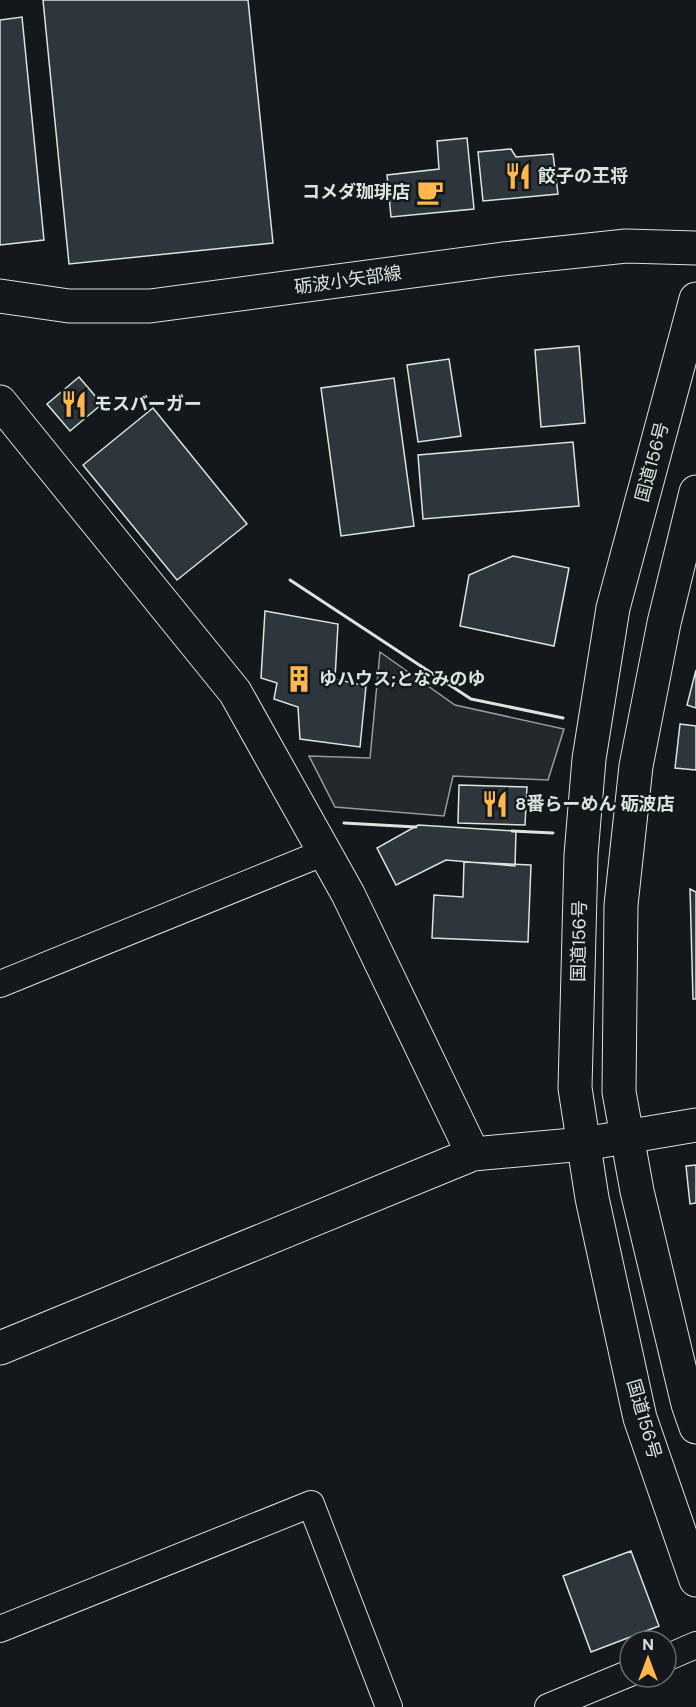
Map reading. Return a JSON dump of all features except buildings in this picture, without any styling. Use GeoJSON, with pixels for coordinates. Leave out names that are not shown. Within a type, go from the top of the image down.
{"type":"FeatureCollection","features":[{"type":"Feature","properties":{"kind":"main road","name":"砺波小矢部線"},"geometry":{"type":"LineString","coordinates":[[0,296],[69,306],[150,306],[503,259],[626,246],[696,248]]}},
{"type":"Feature","properties":{"kind":"main road","name":"国道156号"},"geometry":{"type":"LineString","coordinates":[[696,299],[613,608],[589,759],[581,855],[575,1088],[592,1198],[640,1418],[696,1580]]}},
{"type":"Feature","properties":{"kind":"main road"},"geometry":{"type":"LineString","coordinates":[[0,402],[235,692],[348,894],[473,1154]]}},
{"type":"Feature","properties":{"kind":"main road"},"geometry":{"type":"LineString","coordinates":[[696,492],[664,623],[636,766],[622,894],[619,1092],[656,1270],[688,1404],[696,1427]]}},
{"type":"Feature","properties":{"kind":"main road"},"geometry":{"type":"LineString","coordinates":[[0,1348],[473,1154],[584,1144],[696,1125]]}},
{"type":"Feature","properties":{"kind":"street"},"geometry":{"type":"LineString","coordinates":[[0,984],[325,852]]}},
{"type":"Feature","properties":{"kind":"street"},"geometry":{"type":"LineString","coordinates":[[0,1629],[311,1504],[389,1707]]}},
{"type":"Feature","properties":{"kind":"street"},"geometry":{"type":"LineString","coordinates":[[678,1653],[696,1645]]}},
{"type":"Feature","properties":{"kind":"street"},"geometry":{"type":"LineString","coordinates":[[548,1707],[618,1678]]}},
{"type":"Feature","properties":{"kind":"shaded area"},"geometry":{"type":"Polygon","coordinates":[[[380,652],[455,705],[564,729],[548,780],[453,776],[444,816],[335,807],[309,756],[370,758],[380,652]]]}},
{"type":"Feature","properties":{"kind":"wall"},"geometry":{"type":"LineString","coordinates":[[290,580],[471,699],[563,718]]}},
{"type":"Feature","properties":{"kind":"wall"},"geometry":{"type":"LineString","coordinates":[[344,823],[416,827]]}},
{"type":"Feature","properties":{"kind":"wall"},"geometry":{"type":"LineString","coordinates":[[512,831],[553,833]]}},
{"type":"Feature","properties":{"kind":"place","name":"餃子の王将"},"geometry":{"type":"Point","coordinates":[518,176]}},
{"type":"Feature","properties":{"kind":"place","name":"コメダ珈琲店"},"geometry":{"type":"Point","coordinates":[430,192]}},
{"type":"Feature","properties":{"kind":"place","name":"モスバーガー"},"geometry":{"type":"Point","coordinates":[74,404]}},
{"type":"Feature","properties":{"kind":"place","name":"ゆハウス;となみのゆ"},"geometry":{"type":"Point","coordinates":[299,679]}},
{"type":"Feature","properties":{"kind":"place","name":"8番らーめん 砺波店"},"geometry":{"type":"Point","coordinates":[495,804]}}]}
